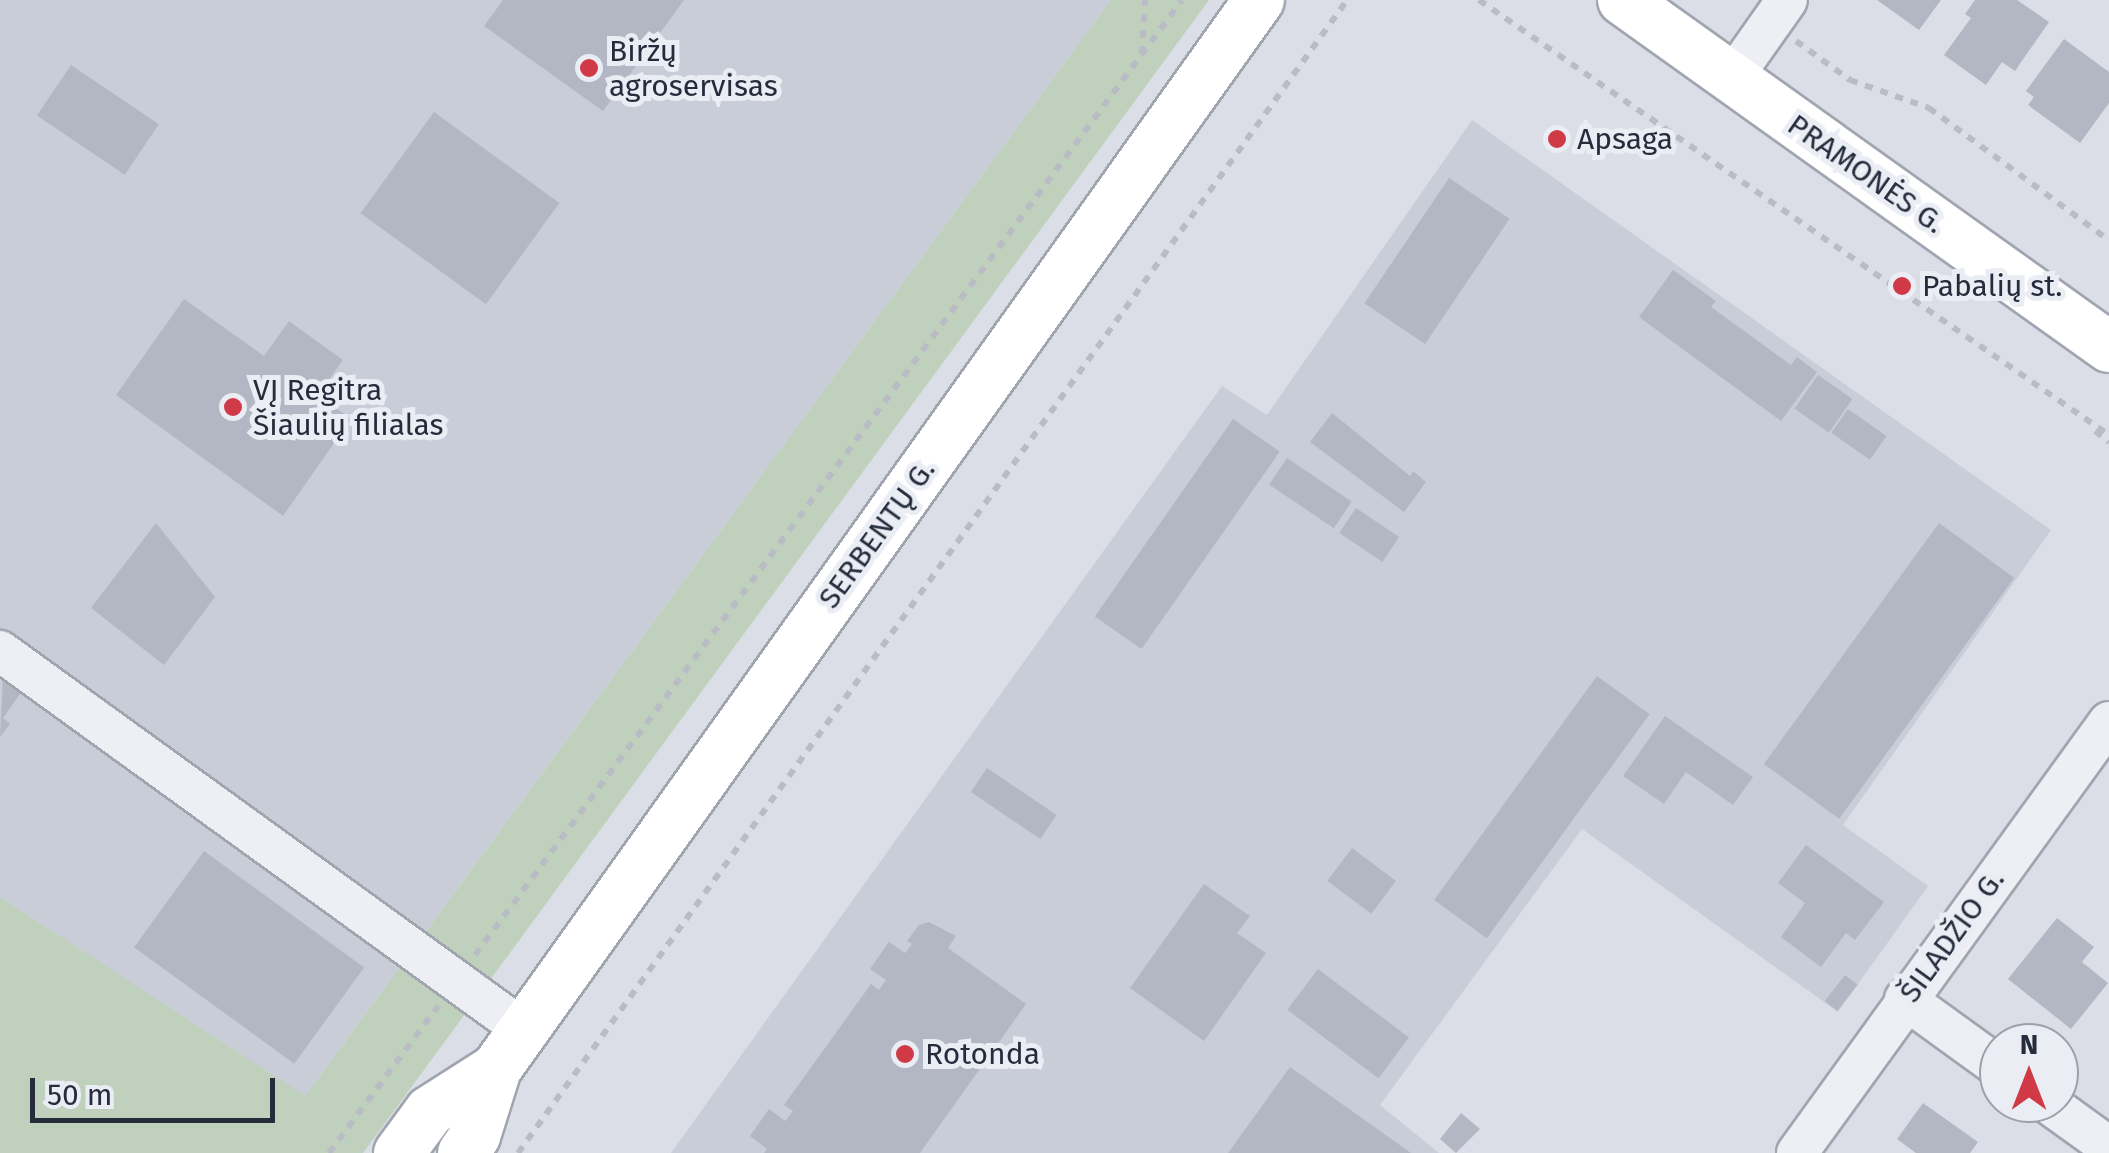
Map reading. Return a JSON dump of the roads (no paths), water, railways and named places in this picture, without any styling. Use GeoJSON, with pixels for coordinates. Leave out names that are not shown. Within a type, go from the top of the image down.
{"type":"FeatureCollection","features":[{"type":"Feature","properties":{"kind":"main road","name":"SERBENTŲ G."},"geometry":{"type":"LineString","coordinates":[[463,1153],[475,1136],[510,1049],[1259,0]]}},
{"type":"Feature","properties":{"kind":"main road","name":"PRAMONĖS G."},"geometry":{"type":"LineString","coordinates":[[1623,0],[2109,347]]}},
{"type":"Feature","properties":{"kind":"main road","name":"SERBENTŲ G."},"geometry":{"type":"LineString","coordinates":[[398,1153],[430,1111],[510,1049]]}},
{"type":"Feature","properties":{"kind":"street"},"geometry":{"type":"LineString","coordinates":[[1732,78],[1779,12]]}},
{"type":"Feature","properties":{"kind":"street"},"geometry":{"type":"LineString","coordinates":[[0,652],[456,981],[510,1049]]}},
{"type":"Feature","properties":{"kind":"street","name":"ŠILADŽIO G."},"geometry":{"type":"LineString","coordinates":[[1797,1153],[2109,722]]}},
{"type":"Feature","properties":{"kind":"street"},"geometry":{"type":"LineString","coordinates":[[1905,999],[1979,1053]]}},
{"type":"Feature","properties":{"kind":"street"},"geometry":{"type":"LineString","coordinates":[[2076,1123],[2109,1147]]}},
{"type":"Feature","properties":{"kind":"place","name":"Biržų agroservisas"},"geometry":{"type":"Point","coordinates":[589,68]}},
{"type":"Feature","properties":{"kind":"place","name":"Apsaga"},"geometry":{"type":"Point","coordinates":[1557,139]}},
{"type":"Feature","properties":{"kind":"place","name":"Pabalių st."},"geometry":{"type":"Point","coordinates":[1902,286]}},
{"type":"Feature","properties":{"kind":"place","name":"VĮ Regitra Šiaulių filialas"},"geometry":{"type":"Point","coordinates":[233,407]}},
{"type":"Feature","properties":{"kind":"place","name":"Rotonda"},"geometry":{"type":"Point","coordinates":[905,1054]}}]}
